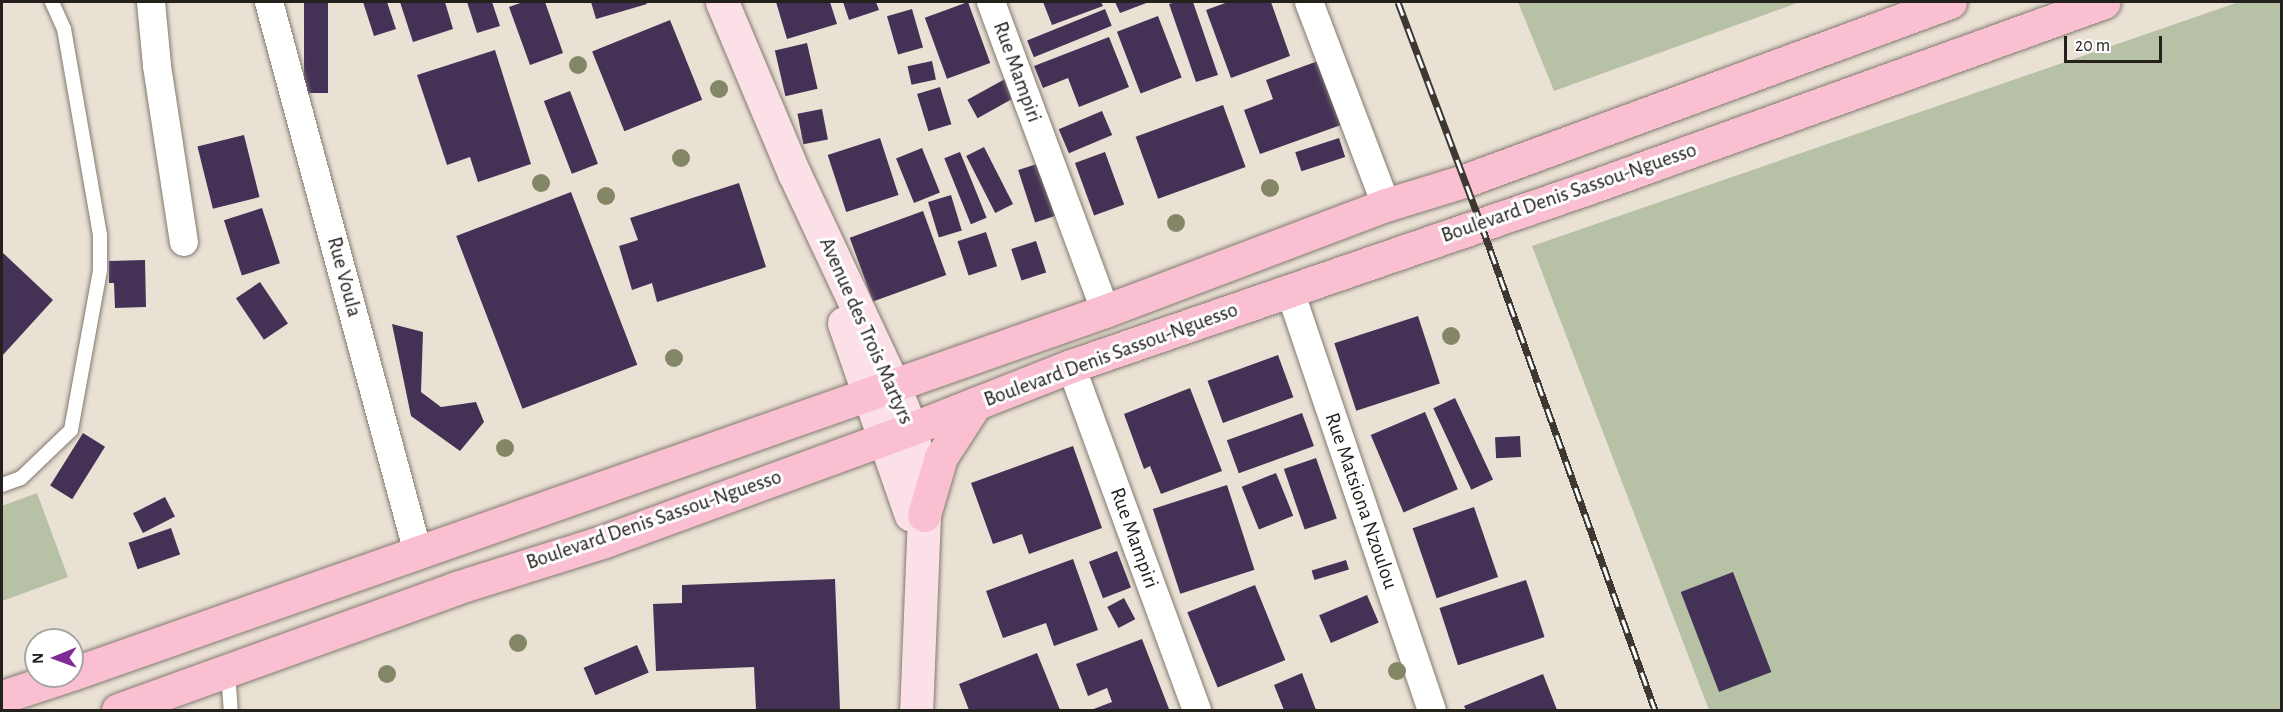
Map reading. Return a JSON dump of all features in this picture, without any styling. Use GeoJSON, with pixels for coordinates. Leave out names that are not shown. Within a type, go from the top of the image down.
{"type":"FeatureCollection","features":[{"type":"Feature","properties":{"kind":"main road","name":"Avenue des Trois Martyrs"},"geometry":{"type":"LineString","coordinates":[[722,2],[794,173],[897,434],[908,504],[922,565]]}},
{"type":"Feature","properties":{"kind":"main road","name":"Boulevard Denis Sassou-Nguesso"},"geometry":{"type":"LineString","coordinates":[[84,670],[1105,311],[1386,205],[1464,181],[1950,2]]}},
{"type":"Feature","properties":{"kind":"main road","name":"Boulevard Denis Sassou-Nguesso"},"geometry":{"type":"LineString","coordinates":[[118,711],[456,588],[602,542],[897,434],[1071,366],[1613,179],[2104,2]]}},
{"type":"Feature","properties":{"kind":"main road"},"geometry":{"type":"LineString","coordinates":[[924,515],[941,457],[976,403]]}},
{"type":"Feature","properties":{"kind":"main road","name":"Avenue des Trois Martyrs"},"geometry":{"type":"LineString","coordinates":[[897,434],[919,465],[924,515],[916,711]]}},
{"type":"Feature","properties":{"kind":"main road"},"geometry":{"type":"LineString","coordinates":[[2,697],[29,688]]}},
{"type":"Feature","properties":{"kind":"street"},"geometry":{"type":"LineString","coordinates":[[151,2],[157,66],[184,242]]}},
{"type":"Feature","properties":{"kind":"street","name":"Rue Voula"},"geometry":{"type":"LineString","coordinates":[[269,2],[418,553]]}},
{"type":"Feature","properties":{"kind":"street","name":"Rue Mampiri"},"geometry":{"type":"LineString","coordinates":[[991,2],[1105,311]]}},
{"type":"Feature","properties":{"kind":"street"},"geometry":{"type":"LineString","coordinates":[[1309,2],[1386,205]]}},
{"type":"Feature","properties":{"kind":"street","name":"Rue Matsiona Nzoulou"},"geometry":{"type":"LineString","coordinates":[[1290,291],[1432,711]]}},
{"type":"Feature","properties":{"kind":"street","name":"Rue Mampiri"},"geometry":{"type":"LineString","coordinates":[[1071,366],[1197,711]]}},
{"type":"Feature","properties":{"kind":"lane"},"geometry":{"type":"LineString","coordinates":[[2,485],[21,478],[71,430],[100,270],[100,236],[64,28],[52,2]]}},
{"type":"Feature","properties":{"kind":"lane"},"geometry":{"type":"LineString","coordinates":[[228,671],[231,711]]}},
{"type":"Feature","properties":{"kind":"green space"},"geometry":{"type":"Polygon","coordinates":[[[1518,2],[1800,2],[1554,91],[1518,2]]]}},
{"type":"Feature","properties":{"kind":"green space"},"geometry":{"type":"Polygon","coordinates":[[[2239,2],[2281,2],[2281,710],[1709,710],[1532,246],[2239,2]]]}},
{"type":"Feature","properties":{"kind":"green space"},"geometry":{"type":"Polygon","coordinates":[[[37,493],[68,577],[2,601],[2,506],[37,493]]]}},
{"type":"Feature","properties":{"kind":"building"},"geometry":{"type":"Polygon","coordinates":[[[304,2],[328,2],[328,93],[304,93],[304,2]]]}},
{"type":"Feature","properties":{"kind":"building"},"geometry":{"type":"Polygon","coordinates":[[[363,2],[387,2],[396,29],[374,36],[363,2]]]}},
{"type":"Feature","properties":{"kind":"building"},"geometry":{"type":"Polygon","coordinates":[[[400,2],[445,2],[453,29],[413,42],[400,2]]]}},
{"type":"Feature","properties":{"kind":"building"},"geometry":{"type":"Polygon","coordinates":[[[467,2],[492,2],[500,26],[477,33],[467,2]]]}},
{"type":"Feature","properties":{"kind":"building"},"geometry":{"type":"Polygon","coordinates":[[[523,2],[545,2],[563,53],[530,65],[509,7],[523,2]]]}},
{"type":"Feature","properties":{"kind":"building"},"geometry":{"type":"Polygon","coordinates":[[[591,2],[646,2],[647,4],[596,19],[591,2]]]}},
{"type":"Feature","properties":{"kind":"building"},"geometry":{"type":"Polygon","coordinates":[[[776,2],[830,2],[837,24],[787,39],[776,2]]]}},
{"type":"Feature","properties":{"kind":"building"},"geometry":{"type":"Polygon","coordinates":[[[843,2],[876,2],[879,10],[849,20],[843,2]]]}},
{"type":"Feature","properties":{"kind":"building"},"geometry":{"type":"Polygon","coordinates":[[[968,2],[990,63],[947,79],[925,18],[968,2]]]}},
{"type":"Feature","properties":{"kind":"building"},"geometry":{"type":"Polygon","coordinates":[[[1043,2],[1101,2],[1103,6],[1052,25],[1043,2]]]}},
{"type":"Feature","properties":{"kind":"building"},"geometry":{"type":"Polygon","coordinates":[[[1115,2],[1149,2],[1120,13],[1115,2]]]}},
{"type":"Feature","properties":{"kind":"building"},"geometry":{"type":"Polygon","coordinates":[[[1193,2],[1218,75],[1196,82],[1169,4],[1193,2]]]}},
{"type":"Feature","properties":{"kind":"building"},"geometry":{"type":"Polygon","coordinates":[[[1228,2],[1271,2],[1290,56],[1231,78],[1206,10],[1228,2]]]}},
{"type":"Feature","properties":{"kind":"building"},"geometry":{"type":"Polygon","coordinates":[[[912,9],[923,47],[898,55],[887,16],[912,9]]]}},
{"type":"Feature","properties":{"kind":"building"},"geometry":{"type":"Polygon","coordinates":[[[1105,9],[1112,26],[1034,57],[1027,40],[1105,9]]]}},
{"type":"Feature","properties":{"kind":"building"},"geometry":{"type":"Polygon","coordinates":[[[1158,16],[1182,78],[1141,93],[1117,32],[1158,16]]]}},
{"type":"Feature","properties":{"kind":"building"},"geometry":{"type":"Polygon","coordinates":[[[670,20],[702,100],[624,131],[592,51],[670,20]]]}},
{"type":"Feature","properties":{"kind":"building"},"geometry":{"type":"Polygon","coordinates":[[[1109,37],[1129,87],[1079,107],[1068,78],[1043,88],[1034,66],[1109,37]]]}},
{"type":"Feature","properties":{"kind":"building"},"geometry":{"type":"Polygon","coordinates":[[[807,43],[818,89],[785,96],[775,50],[807,43]]]}},
{"type":"Feature","properties":{"kind":"building"},"geometry":{"type":"Polygon","coordinates":[[[495,50],[531,164],[478,182],[470,157],[447,165],[417,75],[495,50]]]}},
{"type":"Feature","properties":{"kind":"building"},"geometry":{"type":"Polygon","coordinates":[[[932,61],[936,80],[911,85],[908,66],[932,61]]]}},
{"type":"Feature","properties":{"kind":"building"},"geometry":{"type":"Polygon","coordinates":[[[1318,61],[1341,125],[1260,154],[1244,110],[1273,99],[1266,80],[1318,61]]]}},
{"type":"Feature","properties":{"kind":"building"},"geometry":{"type":"Polygon","coordinates":[[[1005,79],[1015,97],[978,118],[967,100],[1005,79]]]}},
{"type":"Feature","properties":{"kind":"building"},"geometry":{"type":"Polygon","coordinates":[[[940,87],[951,124],[928,131],[917,94],[940,87]]]}},
{"type":"Feature","properties":{"kind":"building"},"geometry":{"type":"Polygon","coordinates":[[[570,91],[598,164],[572,174],[544,101],[570,91]]]}},
{"type":"Feature","properties":{"kind":"building"},"geometry":{"type":"Polygon","coordinates":[[[1223,105],[1246,167],[1158,199],[1136,137],[1223,105]]]}},
{"type":"Feature","properties":{"kind":"building"},"geometry":{"type":"Polygon","coordinates":[[[822,109],[828,139],[803,144],[797,114],[822,109]]]}},
{"type":"Feature","properties":{"kind":"building"},"geometry":{"type":"Polygon","coordinates":[[[1102,111],[1112,135],[1069,153],[1059,129],[1102,111]]]}},
{"type":"Feature","properties":{"kind":"building"},"geometry":{"type":"Polygon","coordinates":[[[244,135],[259,197],[213,209],[197,147],[244,135]]]}},
{"type":"Feature","properties":{"kind":"building"},"geometry":{"type":"Polygon","coordinates":[[[880,138],[899,195],[846,212],[828,155],[880,138]]]}},
{"type":"Feature","properties":{"kind":"building"},"geometry":{"type":"Polygon","coordinates":[[[1339,138],[1345,157],[1301,171],[1295,152],[1339,138]]]}},
{"type":"Feature","properties":{"kind":"building"},"geometry":{"type":"Polygon","coordinates":[[[984,147],[1013,204],[995,213],[966,156],[984,147]]]}},
{"type":"Feature","properties":{"kind":"building"},"geometry":{"type":"Polygon","coordinates":[[[922,148],[940,193],[914,203],[896,158],[922,148]]]}},
{"type":"Feature","properties":{"kind":"building"},"geometry":{"type":"Polygon","coordinates":[[[960,152],[987,218],[971,224],[944,158],[960,152]]]}},
{"type":"Feature","properties":{"kind":"building"},"geometry":{"type":"Polygon","coordinates":[[[1105,152],[1124,205],[1094,216],[1075,163],[1105,152]]]}},
{"type":"Feature","properties":{"kind":"building"},"geometry":{"type":"Polygon","coordinates":[[[1040,163],[1057,215],[1035,222],[1018,170],[1040,163]]]}},
{"type":"Feature","properties":{"kind":"building"},"geometry":{"type":"Polygon","coordinates":[[[739,183],[766,267],[657,302],[652,283],[632,290],[619,246],[638,240],[630,218],[739,183]]]}},
{"type":"Feature","properties":{"kind":"building"},"geometry":{"type":"Polygon","coordinates":[[[571,192],[637,365],[522,409],[456,236],[571,192]]]}},
{"type":"Feature","properties":{"kind":"building"},"geometry":{"type":"Polygon","coordinates":[[[951,195],[962,230],[939,237],[928,202],[951,195]]]}},
{"type":"Feature","properties":{"kind":"building"},"geometry":{"type":"Polygon","coordinates":[[[262,208],[280,263],[242,276],[224,220],[262,208]]]}},
{"type":"Feature","properties":{"kind":"building"},"geometry":{"type":"Polygon","coordinates":[[[923,211],[946,275],[873,302],[850,238],[923,211]]]}},
{"type":"Feature","properties":{"kind":"building"},"geometry":{"type":"Polygon","coordinates":[[[986,232],[997,266],[969,276],[957,241],[986,232]]]}},
{"type":"Feature","properties":{"kind":"building"},"geometry":{"type":"Polygon","coordinates":[[[1036,241],[1046,272],[1021,280],[1011,249],[1036,241]]]}},
{"type":"Feature","properties":{"kind":"building"},"geometry":{"type":"Polygon","coordinates":[[[2,252],[53,300],[2,356],[2,252]]]}},
{"type":"Feature","properties":{"kind":"building"},"geometry":{"type":"Polygon","coordinates":[[[145,260],[146,307],[115,308],[114,283],[109,283],[109,261],[145,260]]]}},
{"type":"Feature","properties":{"kind":"building"},"geometry":{"type":"Polygon","coordinates":[[[260,282],[288,323],[264,340],[236,298],[260,282]]]}},
{"type":"Feature","properties":{"kind":"building"},"geometry":{"type":"Polygon","coordinates":[[[1418,316],[1440,384],[1356,411],[1334,343],[1418,316]]]}},
{"type":"Feature","properties":{"kind":"building"},"geometry":{"type":"Polygon","coordinates":[[[392,324],[423,332],[421,392],[441,407],[476,402],[484,422],[460,451],[411,416],[392,324]]]}},
{"type":"Feature","properties":{"kind":"building"},"geometry":{"type":"Polygon","coordinates":[[[1278,355],[1293,397],[1223,423],[1208,381],[1278,355]]]}},
{"type":"Feature","properties":{"kind":"building"},"geometry":{"type":"Polygon","coordinates":[[[1190,388],[1222,471],[1161,494],[1150,466],[1144,469],[1124,414],[1190,388]]]}},
{"type":"Feature","properties":{"kind":"building"},"geometry":{"type":"Polygon","coordinates":[[[1455,398],[1493,480],[1471,490],[1433,408],[1455,398]]]}},
{"type":"Feature","properties":{"kind":"building"},"geometry":{"type":"Polygon","coordinates":[[[1425,412],[1458,489],[1404,512],[1371,435],[1425,412]]]}},
{"type":"Feature","properties":{"kind":"building"},"geometry":{"type":"Polygon","coordinates":[[[1302,413],[1314,446],[1239,473],[1227,440],[1302,413]]]}},
{"type":"Feature","properties":{"kind":"building"},"geometry":{"type":"Polygon","coordinates":[[[83,433],[105,447],[72,499],[50,486],[83,433]]]}},
{"type":"Feature","properties":{"kind":"building"},"geometry":{"type":"Polygon","coordinates":[[[1520,436],[1521,457],[1496,458],[1495,437],[1520,436]]]}},
{"type":"Feature","properties":{"kind":"building"},"geometry":{"type":"Polygon","coordinates":[[[1073,446],[1102,528],[1029,554],[1022,534],[993,544],[971,483],[1073,446]]]}},
{"type":"Feature","properties":{"kind":"building"},"geometry":{"type":"Polygon","coordinates":[[[1316,458],[1337,519],[1305,530],[1284,469],[1316,458]]]}},
{"type":"Feature","properties":{"kind":"building"},"geometry":{"type":"Polygon","coordinates":[[[1276,473],[1293,516],[1259,530],[1242,487],[1276,473]]]}},
{"type":"Feature","properties":{"kind":"building"},"geometry":{"type":"Polygon","coordinates":[[[1227,485],[1255,570],[1180,594],[1153,509],[1227,485]]]}},
{"type":"Feature","properties":{"kind":"building"},"geometry":{"type":"Polygon","coordinates":[[[165,497],[175,517],[143,533],[133,513],[165,497]]]}},
{"type":"Feature","properties":{"kind":"building"},"geometry":{"type":"Polygon","coordinates":[[[1474,507],[1498,577],[1437,598],[1413,528],[1474,507]]]}},
{"type":"Feature","properties":{"kind":"building"},"geometry":{"type":"Polygon","coordinates":[[[171,528],[180,554],[138,569],[128,543],[171,528]]]}},
{"type":"Feature","properties":{"kind":"building"},"geometry":{"type":"Polygon","coordinates":[[[1117,551],[1131,587],[1103,598],[1089,562],[1117,551]]]}},
{"type":"Feature","properties":{"kind":"building"},"geometry":{"type":"Polygon","coordinates":[[[1073,559],[1098,630],[1054,646],[1046,623],[1003,638],[986,591],[1073,559]]]}},
{"type":"Feature","properties":{"kind":"building"},"geometry":{"type":"Polygon","coordinates":[[[1346,560],[1349,570],[1314,580],[1312,571],[1346,560]]]}},
{"type":"Feature","properties":{"kind":"building"},"geometry":{"type":"Polygon","coordinates":[[[1733,572],[1771,672],[1719,692],[1681,592],[1733,572]]]}},
{"type":"Feature","properties":{"kind":"building"},"geometry":{"type":"Polygon","coordinates":[[[835,579],[840,710],[756,710],[754,667],[656,671],[653,604],[682,603],[682,585],[835,579]]]}},
{"type":"Feature","properties":{"kind":"building"},"geometry":{"type":"Polygon","coordinates":[[[1526,580],[1545,637],[1458,665],[1439,608],[1526,580]]]}},
{"type":"Feature","properties":{"kind":"building"},"geometry":{"type":"Polygon","coordinates":[[[1255,585],[1285,660],[1218,687],[1187,612],[1255,585]]]}},
{"type":"Feature","properties":{"kind":"building"},"geometry":{"type":"Polygon","coordinates":[[[1367,595],[1379,623],[1331,643],[1319,615],[1367,595]]]}},
{"type":"Feature","properties":{"kind":"building"},"geometry":{"type":"Polygon","coordinates":[[[1124,598],[1135,619],[1118,628],[1107,607],[1124,598]]]}},
{"type":"Feature","properties":{"kind":"building"},"geometry":{"type":"Polygon","coordinates":[[[1142,639],[1169,709],[1091,710],[1112,702],[1107,688],[1088,696],[1076,664],[1142,639]]]}},
{"type":"Feature","properties":{"kind":"building"},"geometry":{"type":"Polygon","coordinates":[[[637,645],[649,673],[595,695],[584,668],[637,645]]]}},
{"type":"Feature","properties":{"kind":"building"},"geometry":{"type":"Polygon","coordinates":[[[1037,653],[1060,710],[969,710],[959,684],[1037,653]]]}},
{"type":"Feature","properties":{"kind":"building"},"geometry":{"type":"Polygon","coordinates":[[[1302,673],[1316,710],[1284,710],[1274,685],[1302,673]]]}},
{"type":"Feature","properties":{"kind":"building"},"geometry":{"type":"Polygon","coordinates":[[[1543,674],[1557,710],[1466,710],[1464,706],[1543,674]]]}},
{"type":"Feature","properties":{"kind":"railway"},"geometry":{"type":"LineString","coordinates":[[1398,2],[1481,224],[1655,710]]}}]}
